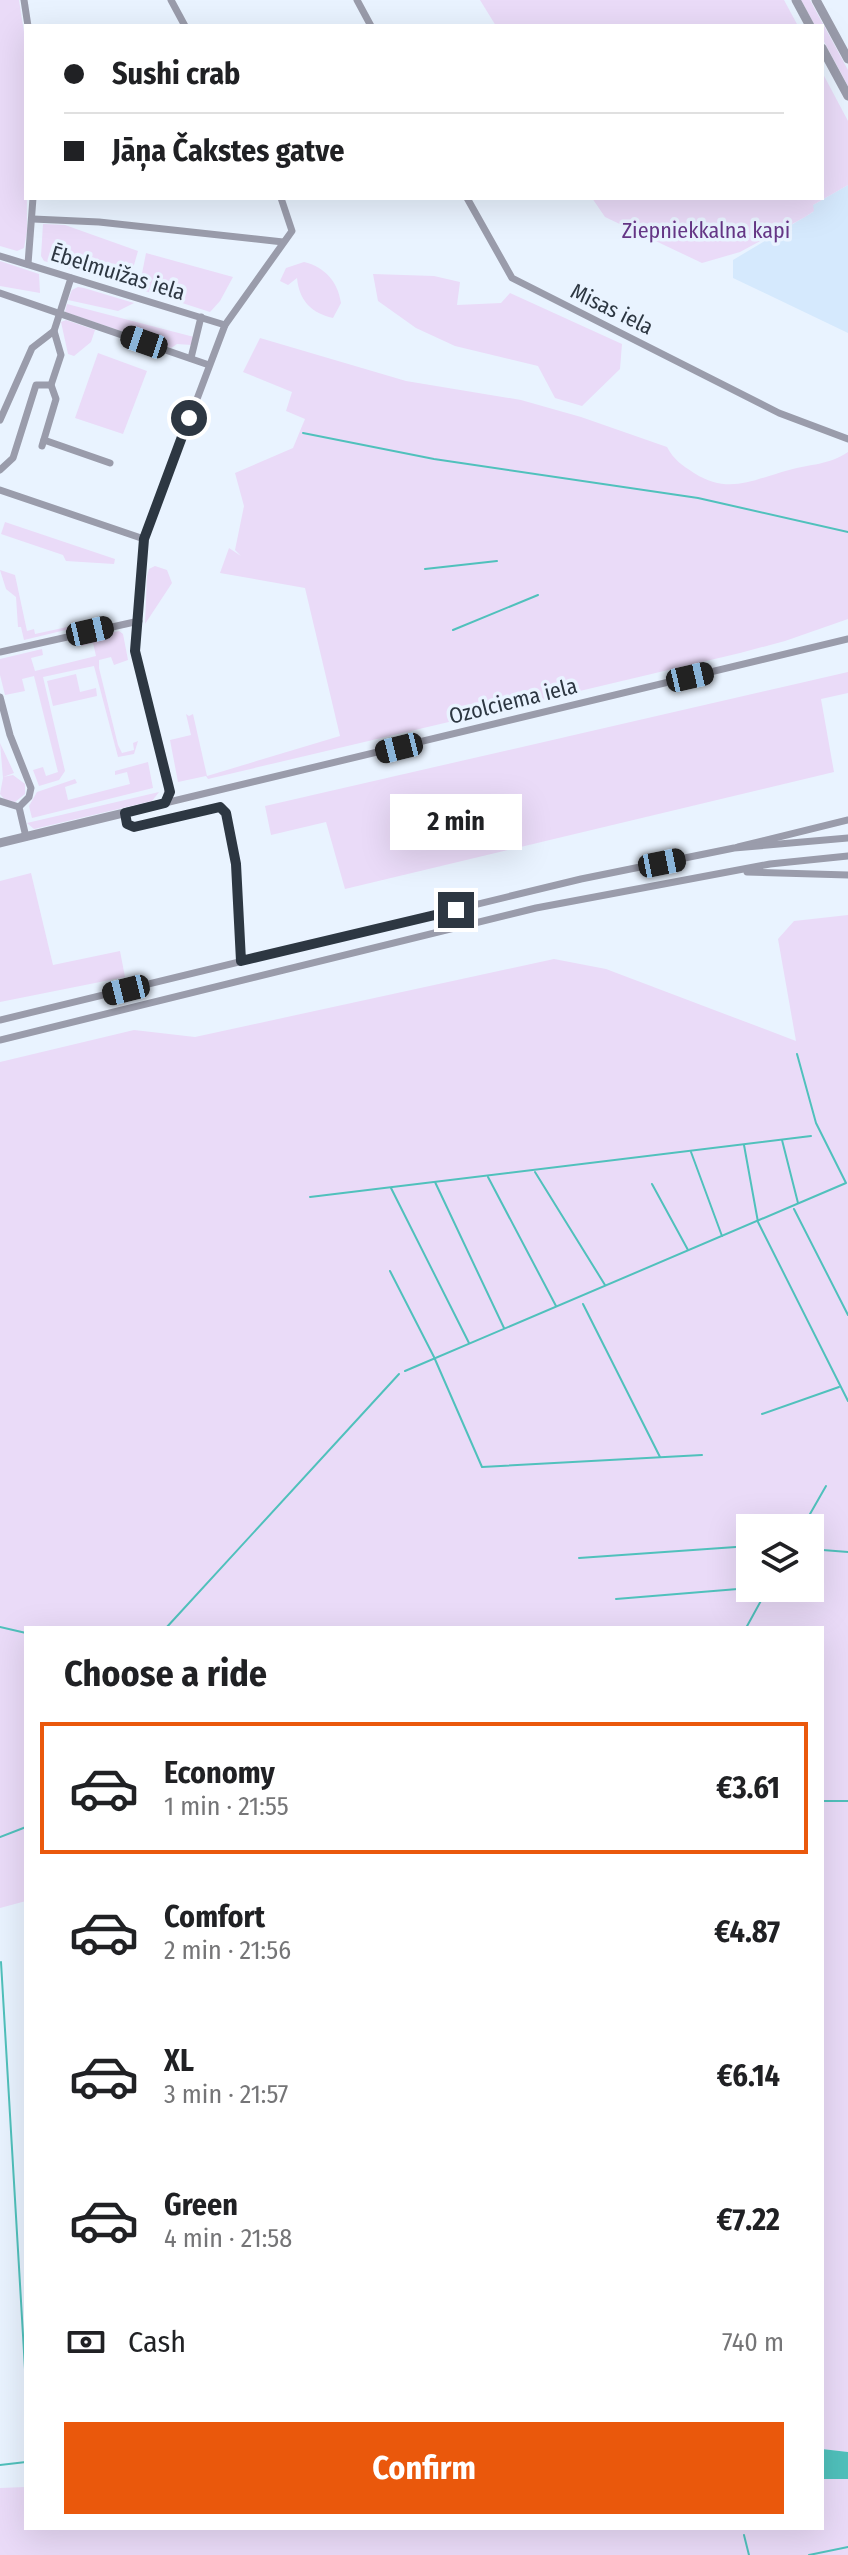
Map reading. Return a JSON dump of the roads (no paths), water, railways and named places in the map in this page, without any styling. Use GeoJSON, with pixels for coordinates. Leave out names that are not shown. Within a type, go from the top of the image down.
{"type":"FeatureCollection","features":[{"type":"Feature","properties":{"kind":"street"},"geometry":{"type":"LineString","coordinates":[[24,0],[28,24]]}},
{"type":"Feature","properties":{"kind":"street"},"geometry":{"type":"LineString","coordinates":[[171,0],[184,24]]}},
{"type":"Feature","properties":{"kind":"street"},"geometry":{"type":"LineString","coordinates":[[357,0],[370,24]]}},
{"type":"Feature","properties":{"kind":"street"},"geometry":{"type":"LineString","coordinates":[[796,0],[809,24]]}},
{"type":"Feature","properties":{"kind":"street"},"geometry":{"type":"LineString","coordinates":[[816,0],[848,59]]}},
{"type":"Feature","properties":{"kind":"street"},"geometry":{"type":"LineString","coordinates":[[824,52],[848,96]]}},
{"type":"Feature","properties":{"kind":"street"},"geometry":{"type":"LineString","coordinates":[[28,264],[33,200]]}},
{"type":"Feature","properties":{"kind":"street"},"geometry":{"type":"LineString","coordinates":[[165,803],[169,786],[135,651],[144,539],[225,325],[292,231],[282,200]]}},
{"type":"Feature","properties":{"kind":"street","name":"Misas iela"},"geometry":{"type":"LineString","coordinates":[[468,200],[512,278],[779,413],[848,439]]}},
{"type":"Feature","properties":{"kind":"street"},"geometry":{"type":"LineString","coordinates":[[33,219],[99,222],[283,242]]}},
{"type":"Feature","properties":{"kind":"street","name":"Ēbelmuižas iela"},"geometry":{"type":"LineString","coordinates":[[0,256],[225,325]]}},
{"type":"Feature","properties":{"kind":"street"},"geometry":{"type":"LineString","coordinates":[[0,420],[4,399],[20,379],[32,348],[54,331],[71,278]]}},
{"type":"Feature","properties":{"kind":"street"},"geometry":{"type":"LineString","coordinates":[[0,293],[209,365]]}},
{"type":"Feature","properties":{"kind":"street"},"geometry":{"type":"LineString","coordinates":[[191,358],[201,317]]}},
{"type":"Feature","properties":{"kind":"street"},"geometry":{"type":"LineString","coordinates":[[54,331],[61,355],[51,385],[56,399],[43,443],[110,463]]}},
{"type":"Feature","properties":{"kind":"street"},"geometry":{"type":"LineString","coordinates":[[20,379],[36,385],[51,385]]}},
{"type":"Feature","properties":{"kind":"street"},"geometry":{"type":"LineString","coordinates":[[0,470],[13,458],[36,385]]}},
{"type":"Feature","properties":{"kind":"street"},"geometry":{"type":"LineString","coordinates":[[0,490],[144,539]]}},
{"type":"Feature","properties":{"kind":"street"},"geometry":{"type":"LineString","coordinates":[[0,652],[139,621]]}},
{"type":"Feature","properties":{"kind":"street","name":"Ozolciema iela"},"geometry":{"type":"LineString","coordinates":[[0,843],[848,639]]}},
{"type":"Feature","properties":{"kind":"street"},"geometry":{"type":"LineString","coordinates":[[0,697],[10,735],[31,788],[29,797],[19,807]]}},
{"type":"Feature","properties":{"kind":"street"},"geometry":{"type":"LineString","coordinates":[[0,801],[19,807]]}},
{"type":"Feature","properties":{"kind":"street"},"geometry":{"type":"LineString","coordinates":[[19,807],[26,837]]}},
{"type":"Feature","properties":{"kind":"street"},"geometry":{"type":"LineString","coordinates":[[125,813],[127,824],[134,827],[220,807],[226,813],[236,864],[241,961]]}},
{"type":"Feature","properties":{"kind":"street"},"geometry":{"type":"LineString","coordinates":[[734,848],[748,842],[848,820]]}},
{"type":"Feature","properties":{"kind":"street"},"geometry":{"type":"LineString","coordinates":[[0,1020],[581,879],[734,848],[848,838]]}},
{"type":"Feature","properties":{"kind":"street"},"geometry":{"type":"LineString","coordinates":[[0,1040],[536,908],[770,864],[848,856]]}},
{"type":"Feature","properties":{"kind":"street"},"geometry":{"type":"LineString","coordinates":[[737,871],[848,875]]}},
{"type":"Feature","properties":{"kind":"waterway"},"geometry":{"type":"LineString","coordinates":[[303,433],[434,459],[698,498],[848,532]]}},
{"type":"Feature","properties":{"kind":"waterway"},"geometry":{"type":"LineString","coordinates":[[425,569],[497,561]]}},
{"type":"Feature","properties":{"kind":"waterway"},"geometry":{"type":"LineString","coordinates":[[453,630],[538,595]]}},
{"type":"Feature","properties":{"kind":"waterway"},"geometry":{"type":"LineString","coordinates":[[405,1371],[846,1183],[816,1123],[797,1054]]}},
{"type":"Feature","properties":{"kind":"waterway"},"geometry":{"type":"LineString","coordinates":[[310,1197],[811,1136]]}},
{"type":"Feature","properties":{"kind":"waterway"},"geometry":{"type":"LineString","coordinates":[[782,1140],[798,1203]]}},
{"type":"Feature","properties":{"kind":"waterway"},"geometry":{"type":"LineString","coordinates":[[744,1145],[758,1222],[848,1401]]}},
{"type":"Feature","properties":{"kind":"waterway"},"geometry":{"type":"LineString","coordinates":[[691,1152],[722,1236]]}},
{"type":"Feature","properties":{"kind":"waterway"},"geometry":{"type":"LineString","coordinates":[[535,1172],[605,1285]]}},
{"type":"Feature","properties":{"kind":"waterway"},"geometry":{"type":"LineString","coordinates":[[488,1177],[556,1306]]}},
{"type":"Feature","properties":{"kind":"waterway"},"geometry":{"type":"LineString","coordinates":[[435,1182],[504,1328]]}},
{"type":"Feature","properties":{"kind":"waterway"},"geometry":{"type":"LineString","coordinates":[[652,1184],[688,1250]]}},
{"type":"Feature","properties":{"kind":"waterway"},"geometry":{"type":"LineString","coordinates":[[391,1188],[469,1343]]}},
{"type":"Feature","properties":{"kind":"waterway"},"geometry":{"type":"LineString","coordinates":[[794,1209],[848,1315]]}},
{"type":"Feature","properties":{"kind":"waterway"},"geometry":{"type":"LineString","coordinates":[[390,1271],[434,1357],[482,1467],[702,1455]]}},
{"type":"Feature","properties":{"kind":"waterway"},"geometry":{"type":"LineString","coordinates":[[583,1304],[660,1457]]}},
{"type":"Feature","properties":{"kind":"waterway"},"geometry":{"type":"LineString","coordinates":[[168,1626],[399,1374]]}},
{"type":"Feature","properties":{"kind":"waterway"},"geometry":{"type":"LineString","coordinates":[[762,1414],[839,1387]]}},
{"type":"Feature","properties":{"kind":"waterway"},"geometry":{"type":"LineString","coordinates":[[810,1514],[826,1486]]}},
{"type":"Feature","properties":{"kind":"waterway"},"geometry":{"type":"LineString","coordinates":[[579,1558],[736,1547]]}},
{"type":"Feature","properties":{"kind":"waterway"},"geometry":{"type":"LineString","coordinates":[[824,1550],[848,1552]]}},
{"type":"Feature","properties":{"kind":"waterway"},"geometry":{"type":"LineString","coordinates":[[616,1599],[736,1589]]}},
{"type":"Feature","properties":{"kind":"waterway"},"geometry":{"type":"LineString","coordinates":[[747,1626],[760,1602]]}},
{"type":"Feature","properties":{"kind":"waterway"},"geometry":{"type":"LineString","coordinates":[[0,1627],[24,1633]]}},
{"type":"Feature","properties":{"kind":"waterway"},"geometry":{"type":"LineString","coordinates":[[824,1801],[848,1801]]}},
{"type":"Feature","properties":{"kind":"waterway"},"geometry":{"type":"LineString","coordinates":[[0,1837],[24,1828]]}},
{"type":"Feature","properties":{"kind":"waterway"},"geometry":{"type":"LineString","coordinates":[[1,1962],[24,2352]]}},
{"type":"Feature","properties":{"kind":"waterway"},"geometry":{"type":"LineString","coordinates":[[0,2465],[24,2462]]}},
{"type":"Feature","properties":{"kind":"waterway"},"geometry":{"type":"LineString","coordinates":[[744,2535],[749,2555]]}},
{"type":"Feature","properties":{"kind":"waterway"},"geometry":{"type":"LineString","coordinates":[[809,2555],[848,2547]]}},
{"type":"Feature","properties":{"kind":"park label","name":"Ziepniekkalna kapi"},"geometry":{"type":"Point","coordinates":[706,230]}}]}
